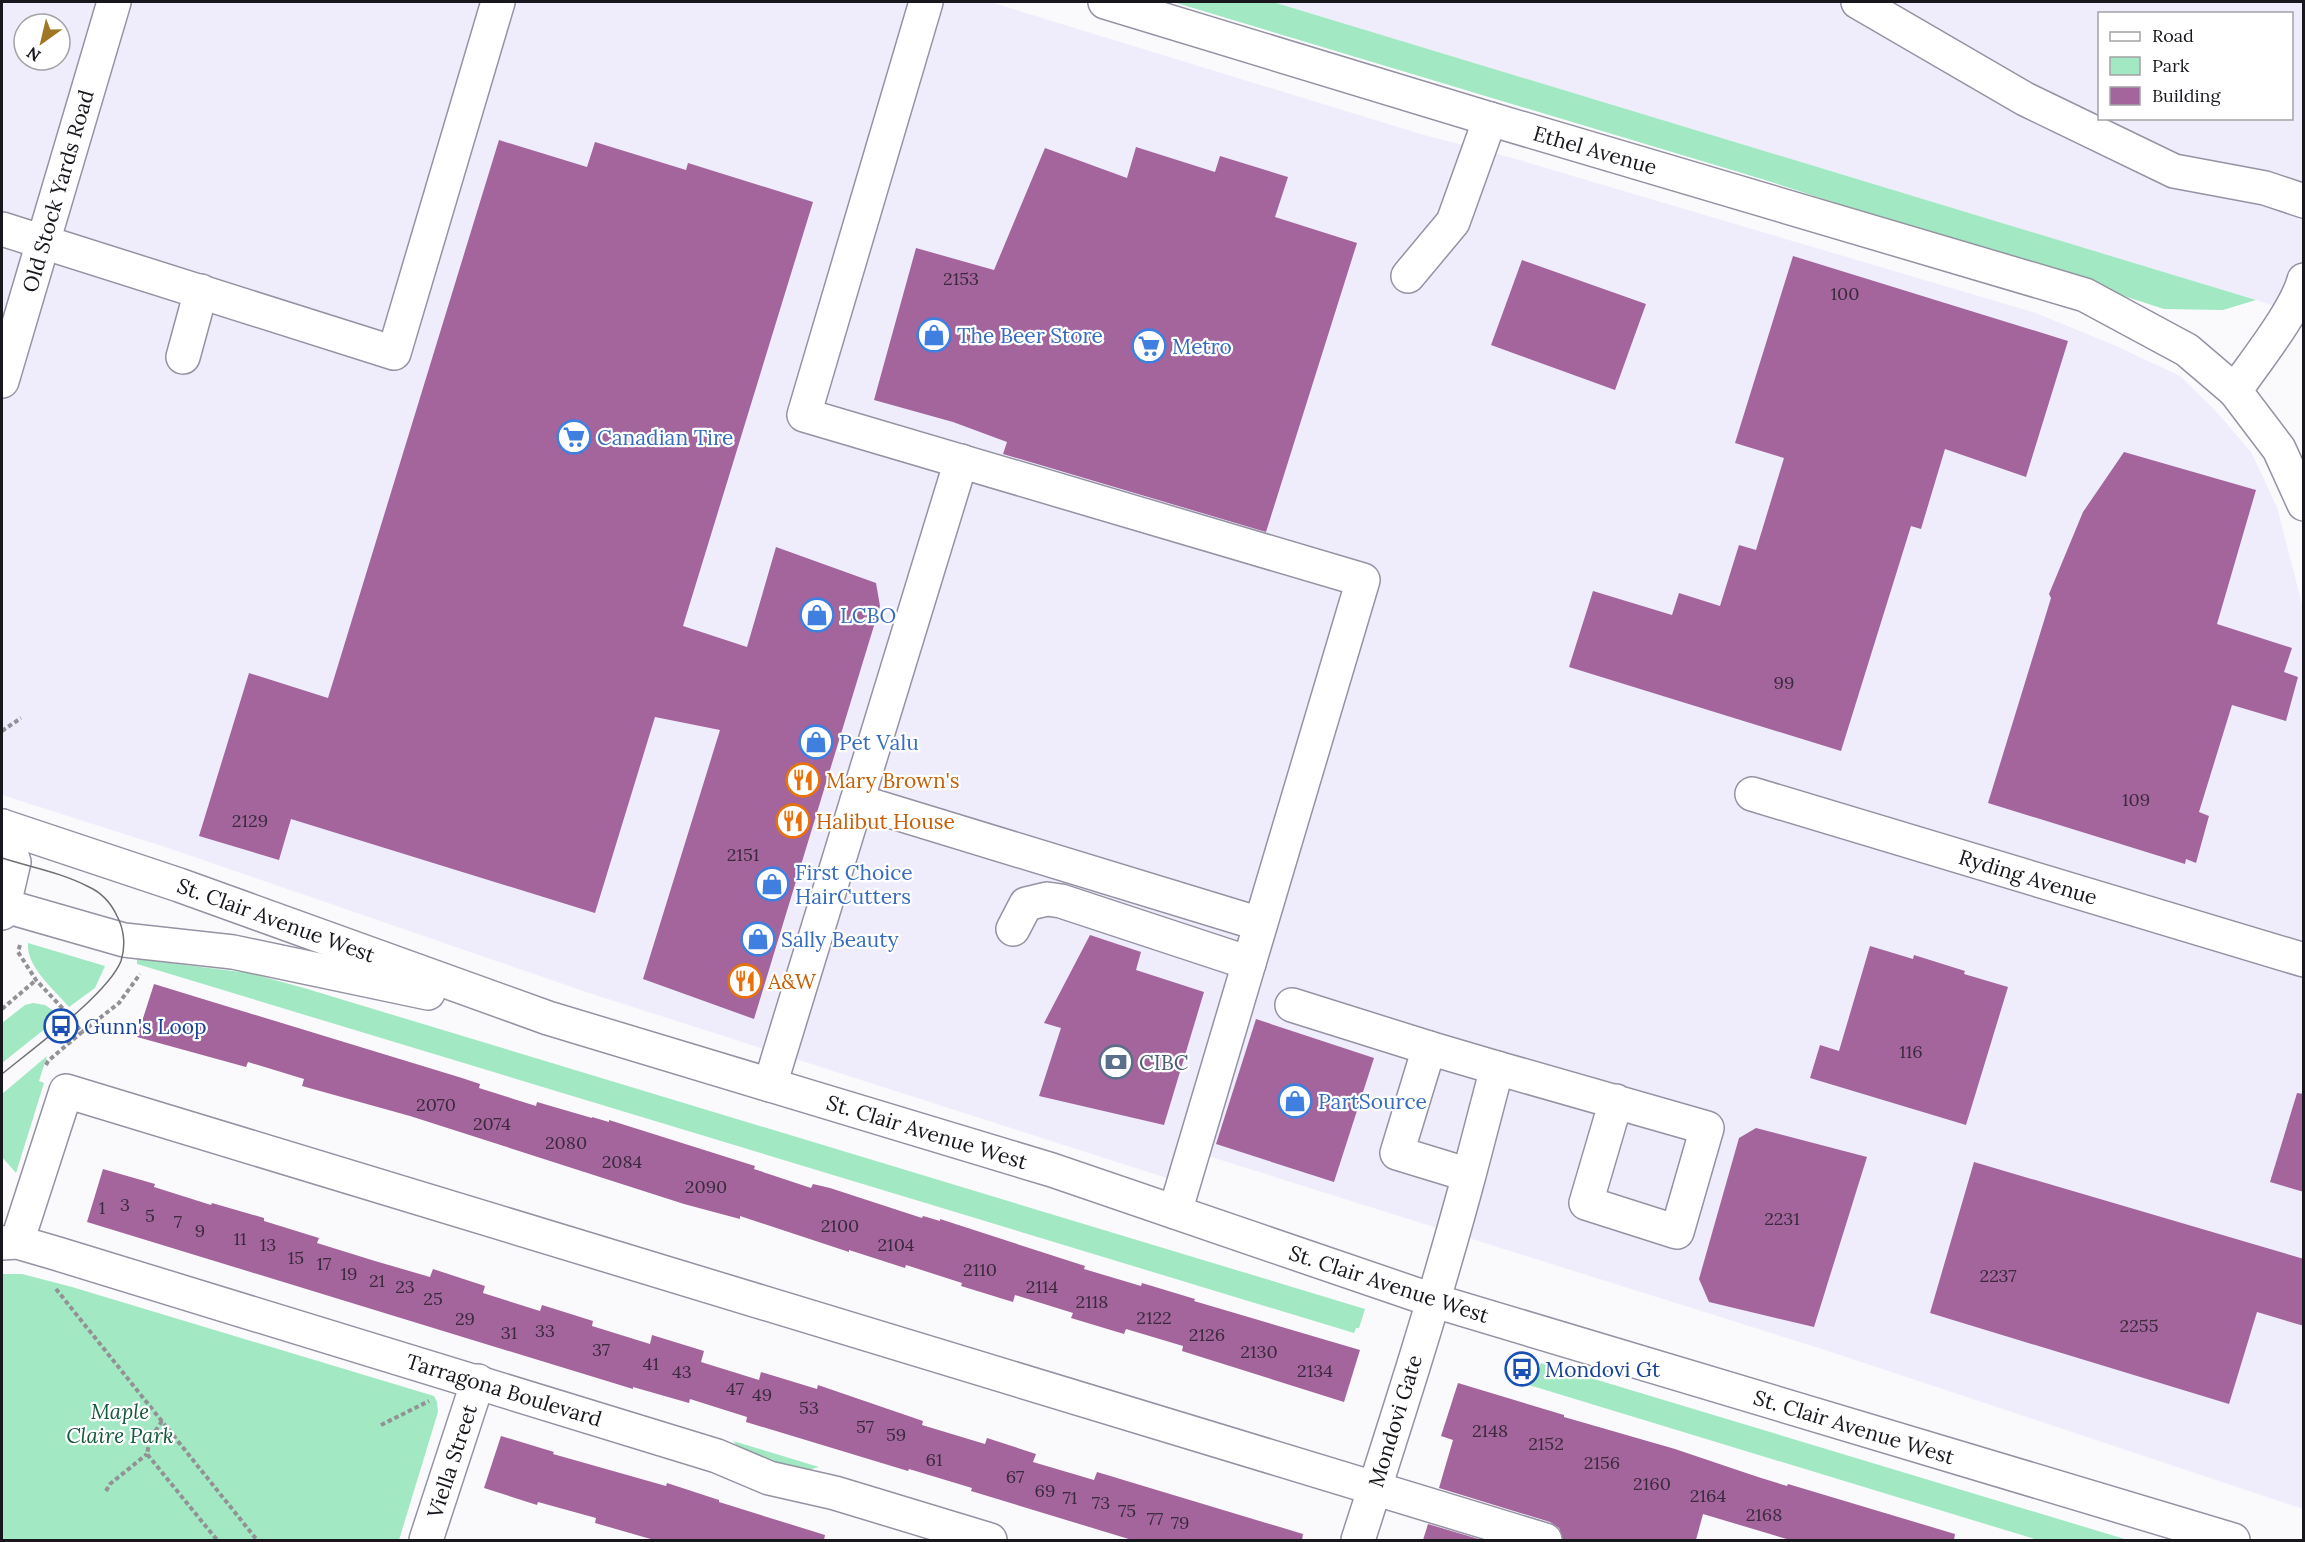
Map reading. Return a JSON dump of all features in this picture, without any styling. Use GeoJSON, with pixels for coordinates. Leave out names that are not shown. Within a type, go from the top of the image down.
{"type":"FeatureCollection","features":[{"type":"Feature","properties":{"kind":"street","name":"Old Stock Yards Road"},"geometry":{"type":"LineString","coordinates":[[2,381],[114,2]]}},
{"type":"Feature","properties":{"kind":"street"},"geometry":{"type":"LineString","coordinates":[[2,229],[394,353],[498,2]]}},
{"type":"Feature","properties":{"kind":"street"},"geometry":{"type":"LineString","coordinates":[[926,2],[804,415],[1363,580],[1175,1212]]}},
{"type":"Feature","properties":{"kind":"street","name":"Ethel Avenue"},"geometry":{"type":"LineString","coordinates":[[1106,2],[1490,119],[2085,295],[2187,351],[2235,391],[2279,449],[2304,504]]}},
{"type":"Feature","properties":{"kind":"street"},"geometry":{"type":"LineString","coordinates":[[1858,2],[2025,99],[2174,171],[2265,188],[2304,201]]}},
{"type":"Feature","properties":{"kind":"street"},"geometry":{"type":"LineString","coordinates":[[1408,276],[1454,222],[1490,119]]}},
{"type":"Feature","properties":{"kind":"street"},"geometry":{"type":"LineString","coordinates":[[2235,391],[2274,334],[2301,290],[2304,280]]}},
{"type":"Feature","properties":{"kind":"street"},"geometry":{"type":"LineString","coordinates":[[183,357],[201,291]]}},
{"type":"Feature","properties":{"kind":"street"},"geometry":{"type":"LineString","coordinates":[[770,1085],[961,461]]}},
{"type":"Feature","properties":{"kind":"street","name":"Ryding Avenue"},"geometry":{"type":"LineString","coordinates":[[1752,794],[2304,960]]}},
{"type":"Feature","properties":{"kind":"street"},"geometry":{"type":"LineString","coordinates":[[857,801],[1260,924]]}},
{"type":"Feature","properties":{"kind":"street"},"geometry":{"type":"LineString","coordinates":[[2,826],[14,862],[2,908]]}},
{"type":"Feature","properties":{"kind":"street","name":"St. Clair Avenue West"},"geometry":{"type":"LineString","coordinates":[[2,826],[179,885],[548,1018],[1052,1170],[1435,1301],[2233,1540]]}},
{"type":"Feature","properties":{"kind":"street"},"geometry":{"type":"LineString","coordinates":[[1013,929],[1026,904],[1047,899],[1061,901],[1250,963]]}},
{"type":"Feature","properties":{"kind":"street","name":"St. Clair Avenue West"},"geometry":{"type":"LineString","coordinates":[[2,908],[124,940],[233,952],[548,1018]]}},
{"type":"Feature","properties":{"kind":"street"},"geometry":{"type":"LineString","coordinates":[[1292,1005],[1429,1048],[1616,1101]]}},
{"type":"Feature","properties":{"kind":"street"},"geometry":{"type":"LineString","coordinates":[[1429,1048],[1397,1153],[1469,1174]]}},
{"type":"Feature","properties":{"kind":"street","name":"Mondovi Gate"},"geometry":{"type":"LineString","coordinates":[[1358,1540],[1435,1301],[1497,1068]]}},
{"type":"Feature","properties":{"kind":"street"},"geometry":{"type":"LineString","coordinates":[[9,1243],[66,1091],[1545,1540]]}},
{"type":"Feature","properties":{"kind":"street","name":"Tarragona Boulevard"},"geometry":{"type":"LineString","coordinates":[[9,1243],[478,1381],[717,1456],[769,1478],[835,1493],[990,1540]]}},
{"type":"Feature","properties":{"kind":"street","name":"Viella Street"},"geometry":{"type":"LineString","coordinates":[[427,1540],[478,1381]]}},
{"type":"Feature","properties":{"kind":"path"},"geometry":{"type":"LineString","coordinates":[[2,730],[21,718]]}},
{"type":"Feature","properties":{"kind":"path"},"geometry":{"type":"LineString","coordinates":[[20,943],[18,952],[36,980],[65,1011]]}},
{"type":"Feature","properties":{"kind":"path"},"geometry":{"type":"LineString","coordinates":[[82,1032],[119,1003],[143,968]]}},
{"type":"Feature","properties":{"kind":"path"},"geometry":{"type":"LineString","coordinates":[[2,1009],[36,980]]}},
{"type":"Feature","properties":{"kind":"path"},"geometry":{"type":"LineString","coordinates":[[66,1035],[76,1025]]}},
{"type":"Feature","properties":{"kind":"path"},"geometry":{"type":"LineString","coordinates":[[55,1287],[257,1540]]}},
{"type":"Feature","properties":{"kind":"path"},"geometry":{"type":"LineString","coordinates":[[381,1425],[431,1400]]}},
{"type":"Feature","properties":{"kind":"path"},"geometry":{"type":"LineString","coordinates":[[106,1491],[110,1484],[147,1454],[150,1439],[162,1421]]}},
{"type":"Feature","properties":{"kind":"path"},"geometry":{"type":"LineString","coordinates":[[147,1454],[217,1540]]}},
{"type":"Feature","properties":{"kind":"shaded area"},"geometry":{"type":"Polygon","coordinates":[[[2,2],[990,2],[1424,135],[1509,157],[2036,313],[2116,346],[2180,376],[2214,409],[2251,452],[2277,507],[2303,608],[2303,1509],[1822,1349],[1208,1156],[1198,1188],[586,992],[171,849],[2,795],[2,2]]]}},
{"type":"Feature","properties":{"kind":"shaded area"},"geometry":{"type":"Polygon","coordinates":[[[1273,2],[2303,2],[2303,315],[2256,300],[1273,2]]]}},
{"type":"Feature","properties":{"kind":"green space"},"geometry":{"type":"Polygon","coordinates":[[[1173,2],[1273,2],[2256,300],[2223,310],[2164,309],[1765,180],[1173,2]]]}},
{"type":"Feature","properties":{"kind":"green space"},"geometry":{"type":"Polygon","coordinates":[[[28,943],[105,966],[95,988],[69,1007],[36,969],[31,961],[28,943]]]}},
{"type":"Feature","properties":{"kind":"green space"},"geometry":{"type":"Polygon","coordinates":[[[137,959],[249,973],[304,988],[1365,1309],[1359,1328],[1356,1328],[1354,1333],[137,964],[137,959]]]}},
{"type":"Feature","properties":{"kind":"green space"},"geometry":{"type":"Polygon","coordinates":[[[33,1003],[45,1005],[61,1016],[2,1063],[2,1023],[25,1005],[33,1003]]]}},
{"type":"Feature","properties":{"kind":"green space"},"geometry":{"type":"Polygon","coordinates":[[[47,1056],[39,1081],[44,1083],[16,1173],[2,1157],[2,1094],[47,1056]]]}},
{"type":"Feature","properties":{"kind":"green space","name":"Maple Claire Park"},"geometry":{"type":"Polygon","coordinates":[[[2,1274],[22,1274],[72,1287],[434,1396],[438,1412],[399,1540],[2,1540],[2,1274]]]}},
{"type":"Feature","properties":{"kind":"green space"},"geometry":{"type":"Polygon","coordinates":[[[1541,1363],[2128,1540],[2038,1540],[1529,1385],[1533,1369],[1539,1370],[1541,1363]]]}},
{"type":"Feature","properties":{"kind":"green space"},"geometry":{"type":"Polygon","coordinates":[[[733,1441],[819,1467],[801,1472],[749,1460],[733,1441]]]}},
{"type":"Feature","properties":{"kind":"building","name":"Canadian Tire"},"geometry":{"type":"Polygon","coordinates":[[[499,140],[587,167],[595,142],[686,170],[688,163],[813,202],[683,626],[747,647],[776,547],[876,583],[880,606],[754,1019],[643,979],[720,730],[655,717],[595,913],[291,819],[279,860],[199,836],[249,673],[328,698],[499,140]]]}},
{"type":"Feature","properties":{"kind":"building","name":"Metro"},"geometry":{"type":"Polygon","coordinates":[[[1136,147],[1215,172],[1220,156],[1288,177],[1275,217],[1357,243],[1266,532],[1003,454],[1007,442],[953,422],[874,400],[916,248],[994,270],[1045,148],[1127,178],[1136,147]]]}},
{"type":"Feature","properties":{"kind":"building"},"geometry":{"type":"Polygon","coordinates":[[[1793,256],[2068,341],[2026,477],[1945,449],[1921,529],[1911,526],[1841,751],[1569,667],[1593,591],[1672,615],[1679,593],[1720,606],[1739,545],[1756,550],[1784,458],[1735,443],[1793,256]]]}},
{"type":"Feature","properties":{"kind":"building"},"geometry":{"type":"Polygon","coordinates":[[[1522,260],[1646,304],[1615,390],[1491,345],[1522,260]]]}},
{"type":"Feature","properties":{"kind":"building"},"geometry":{"type":"Polygon","coordinates":[[[2124,452],[2256,490],[2217,624],[2292,648],[2284,672],[2298,677],[2286,721],[2232,705],[2199,812],[2209,816],[2196,863],[2186,859],[2185,864],[1988,803],[2051,598],[2049,594],[2083,512],[2124,452]]]}},
{"type":"Feature","properties":{"kind":"building","name":"CIBC"},"geometry":{"type":"Polygon","coordinates":[[[1090,935],[1141,952],[1136,970],[1204,992],[1164,1125],[1039,1096],[1061,1028],[1044,1023],[1090,935]]]}},
{"type":"Feature","properties":{"kind":"building"},"geometry":{"type":"Polygon","coordinates":[[[1870,946],[1913,959],[1914,955],[1965,971],[1964,974],[2008,987],[1966,1125],[1810,1078],[1820,1045],[1839,1051],[1870,946]]]}},
{"type":"Feature","properties":{"kind":"building"},"geometry":{"type":"Polygon","coordinates":[[[154,984],[462,1078],[480,1084],[479,1088],[536,1106],[537,1102],[592,1118],[609,1122],[609,1120],[755,1166],[754,1169],[811,1188],[813,1184],[830,1188],[922,1218],[923,1216],[940,1221],[940,1219],[1085,1266],[1084,1269],[1141,1286],[1142,1283],[1195,1299],[1194,1301],[1360,1350],[1344,1402],[1182,1351],[1183,1346],[1126,1329],[1124,1334],[1071,1318],[1073,1313],[1015,1295],[1013,1302],[961,1286],[962,1283],[906,1265],[905,1268],[849,1250],[849,1252],[740,1216],[740,1219],[684,1204],[410,1116],[302,1086],[304,1079],[248,1062],[246,1067],[137,1037],[154,984]]]}},
{"type":"Feature","properties":{"kind":"building","name":"PartSource"},"geometry":{"type":"Polygon","coordinates":[[[1256,1019],[1374,1058],[1334,1182],[1216,1144],[1256,1019]]]}},
{"type":"Feature","properties":{"kind":"building"},"geometry":{"type":"Polygon","coordinates":[[[2297,1093],[2304,1094],[2304,1192],[2270,1182],[2297,1093]]]}},
{"type":"Feature","properties":{"kind":"building"},"geometry":{"type":"Polygon","coordinates":[[[1756,1128],[1867,1157],[1814,1327],[1709,1302],[1699,1279],[1739,1138],[1756,1128]]]}},
{"type":"Feature","properties":{"kind":"building"},"geometry":{"type":"Polygon","coordinates":[[[1974,1162],[2304,1259],[2304,1326],[2257,1312],[2229,1404],[1930,1313],[1974,1162]]]}},
{"type":"Feature","properties":{"kind":"building"},"geometry":{"type":"Polygon","coordinates":[[[103,1169],[155,1184],[154,1187],[211,1205],[212,1203],[264,1218],[264,1221],[319,1238],[317,1243],[375,1261],[430,1277],[433,1269],[485,1286],[483,1293],[540,1311],[542,1305],[593,1321],[592,1326],[650,1344],[652,1335],[704,1351],[701,1362],[759,1380],[761,1372],[817,1389],[818,1385],[923,1421],[922,1425],[985,1444],[987,1438],[1036,1454],[1033,1462],[1094,1480],[1097,1472],[1303,1534],[1302,1540],[1132,1540],[971,1491],[972,1488],[746,1422],[747,1417],[690,1399],[689,1403],[633,1387],[633,1389],[87,1222],[103,1169]]]}},
{"type":"Feature","properties":{"kind":"building"},"geometry":{"type":"Polygon","coordinates":[[[1458,1383],[1675,1449],[1787,1486],[1788,1484],[1955,1534],[1954,1540],[1790,1540],[1703,1514],[1696,1540],[1563,1540],[1559,1528],[1550,1522],[1439,1488],[1453,1440],[1441,1436],[1458,1383]]]}},
{"type":"Feature","properties":{"kind":"building"},"geometry":{"type":"Polygon","coordinates":[[[501,1436],[554,1452],[553,1454],[666,1486],[667,1483],[825,1535],[824,1540],[654,1540],[595,1523],[596,1518],[538,1502],[537,1505],[484,1488],[501,1436]]]}},
{"type":"Feature","properties":{"kind":"building"},"geometry":{"type":"Polygon","coordinates":[[[1428,1524],[1482,1540],[1423,1540],[1428,1524]]]}},
{"type":"Feature","properties":{"kind":"tram line"},"geometry":{"type":"LineString","coordinates":[[2,858],[68,878],[98,892],[117,916],[123,932],[124,944],[121,961],[101,989],[68,1021],[2,1074]]}},
{"type":"Feature","properties":{"kind":"place","name":"The Beer Store"},"geometry":{"type":"Point","coordinates":[934,335]}},
{"type":"Feature","properties":{"kind":"place","name":"Metro"},"geometry":{"type":"Point","coordinates":[1149,346]}},
{"type":"Feature","properties":{"kind":"place","name":"Canadian Tire"},"geometry":{"type":"Point","coordinates":[574,437]}},
{"type":"Feature","properties":{"kind":"place","name":"LCBO"},"geometry":{"type":"Point","coordinates":[817,615]}},
{"type":"Feature","properties":{"kind":"place","name":"Pet Valu"},"geometry":{"type":"Point","coordinates":[816,742]}},
{"type":"Feature","properties":{"kind":"place","name":"Mary Brown's"},"geometry":{"type":"Point","coordinates":[803,780]}},
{"type":"Feature","properties":{"kind":"place","name":"Halibut House"},"geometry":{"type":"Point","coordinates":[793,821]}},
{"type":"Feature","properties":{"kind":"place","name":"First Choice HairCutters"},"geometry":{"type":"Point","coordinates":[772,884]}},
{"type":"Feature","properties":{"kind":"place","name":"Sally Beauty"},"geometry":{"type":"Point","coordinates":[758,939]}},
{"type":"Feature","properties":{"kind":"place","name":"A&W"},"geometry":{"type":"Point","coordinates":[745,981]}},
{"type":"Feature","properties":{"kind":"place","name":"Gunn's Loop"},"geometry":{"type":"Point","coordinates":[61,1026]}},
{"type":"Feature","properties":{"kind":"place","name":"CIBC"},"geometry":{"type":"Point","coordinates":[1116,1062]}},
{"type":"Feature","properties":{"kind":"place","name":"PartSource"},"geometry":{"type":"Point","coordinates":[1295,1101]}},
{"type":"Feature","properties":{"kind":"place","name":"Mondovi Gt"},"geometry":{"type":"Point","coordinates":[1522,1369]}}]}
